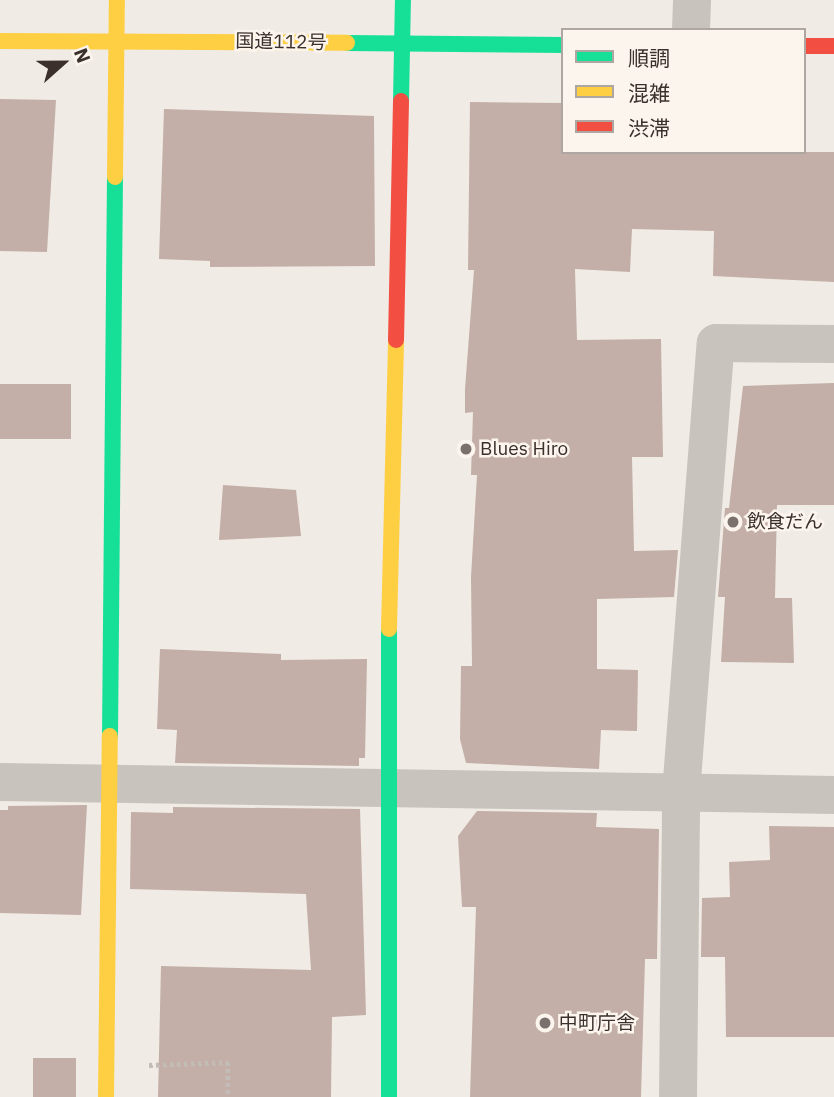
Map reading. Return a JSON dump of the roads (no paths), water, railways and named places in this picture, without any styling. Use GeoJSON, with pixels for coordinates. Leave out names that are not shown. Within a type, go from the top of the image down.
{"type":"FeatureCollection","features":[{"type":"Feature","properties":{"kind":"main road"},"geometry":{"type":"LineString","coordinates":[[106,1097],[117,0]]}},
{"type":"Feature","properties":{"kind":"main road"},"geometry":{"type":"LineString","coordinates":[[389,1097],[386,788],[403,0]]}},
{"type":"Feature","properties":{"kind":"main road","name":"国道112号"},"geometry":{"type":"LineString","coordinates":[[0,41],[561,44]]}},
{"type":"Feature","properties":{"kind":"main road"},"geometry":{"type":"LineString","coordinates":[[806,46],[834,46]]}},
{"type":"Feature","properties":{"kind":"street"},"geometry":{"type":"LineString","coordinates":[[691,28],[692,0]]}},
{"type":"Feature","properties":{"kind":"street"},"geometry":{"type":"LineString","coordinates":[[678,1097],[681,793],[716,343],[834,345]]}},
{"type":"Feature","properties":{"kind":"street"},"geometry":{"type":"LineString","coordinates":[[0,782],[834,795]]}},
{"type":"Feature","properties":{"kind":"place","name":"Blues Hiro"},"geometry":{"type":"Point","coordinates":[466,449]}},
{"type":"Feature","properties":{"kind":"place","name":"飲食だん"},"geometry":{"type":"Point","coordinates":[733,522]}},
{"type":"Feature","properties":{"kind":"place","name":"中町庁舎"},"geometry":{"type":"Point","coordinates":[545,1023]}}]}
